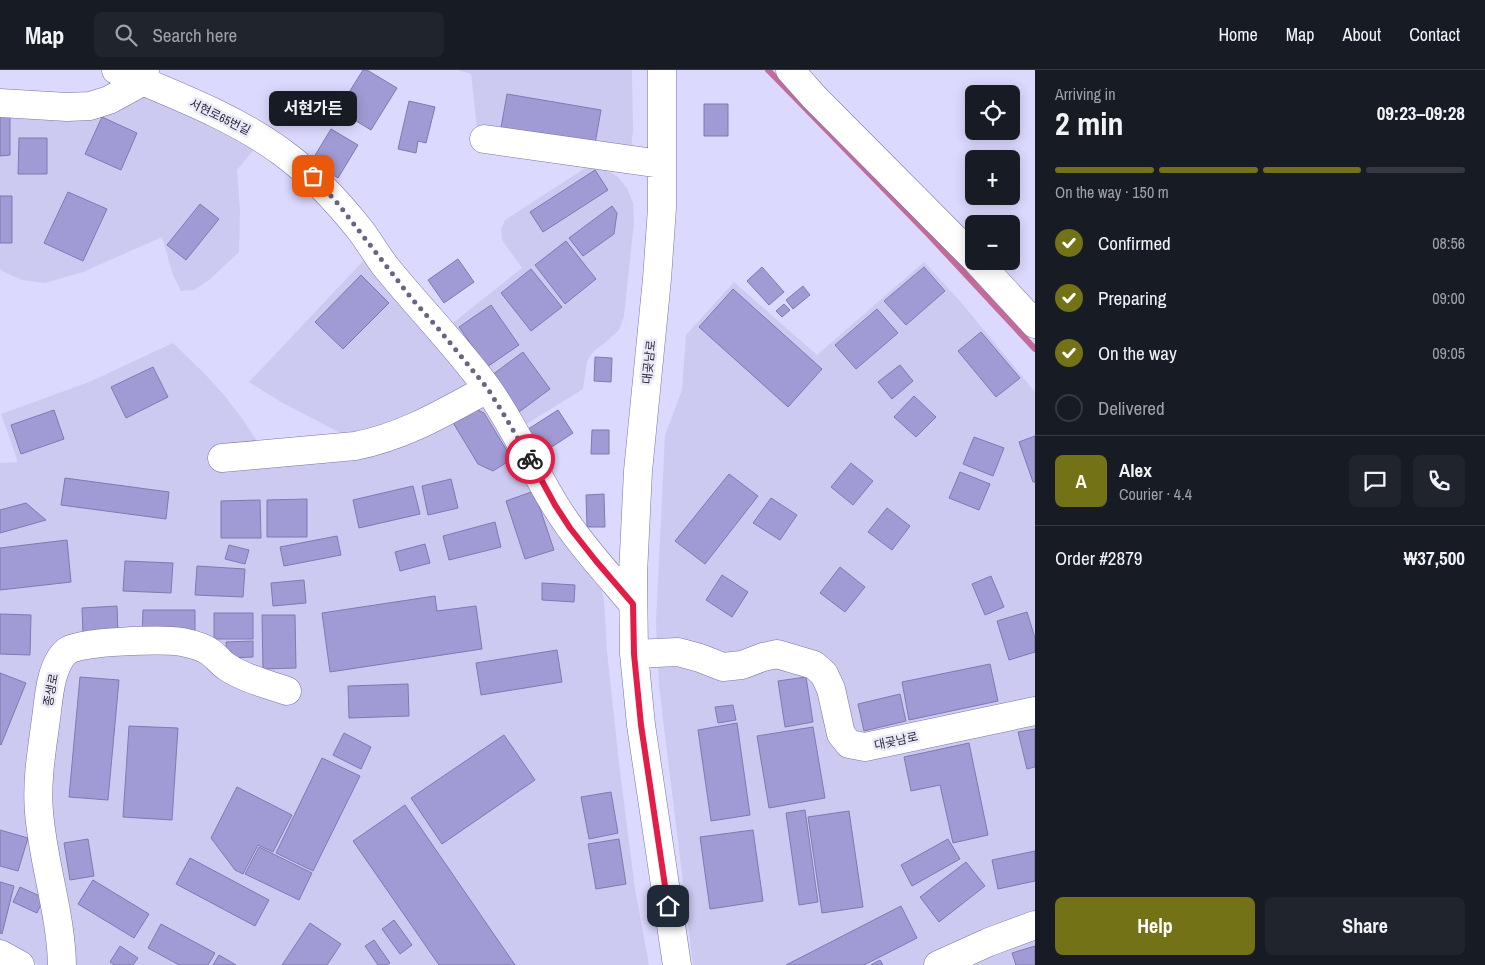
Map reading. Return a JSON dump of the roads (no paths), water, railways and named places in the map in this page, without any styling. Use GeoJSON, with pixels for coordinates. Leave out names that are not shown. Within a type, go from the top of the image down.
{"type":"FeatureCollection","features":[{"type":"Feature","properties":{"kind":"street","name":"서현로65번길"},"geometry":{"type":"LineString","coordinates":[[116,70],[144,76],[239,124],[282,152],[313,176],[339,205],[406,292],[488,389],[570,528],[633,604]]}},
{"type":"Feature","properties":{"kind":"street","name":"대곶남로"},"geometry":{"type":"LineString","coordinates":[[662,70],[662,208],[638,471],[633,604],[634,654],[641,725],[677,965]]}},
{"type":"Feature","properties":{"kind":"street"},"geometry":{"type":"LineString","coordinates":[[790,70],[814,97],[965,249]]}},
{"type":"Feature","properties":{"kind":"street"},"geometry":{"type":"LineString","coordinates":[[0,102],[67,107],[90,106],[109,100],[144,76]]}},
{"type":"Feature","properties":{"kind":"street"},"geometry":{"type":"LineString","coordinates":[[484,139],[661,164]]}},
{"type":"Feature","properties":{"kind":"street"},"geometry":{"type":"LineString","coordinates":[[985,270],[1035,324]]}},
{"type":"Feature","properties":{"kind":"street"},"geometry":{"type":"LineString","coordinates":[[222,458],[345,447],[375,442],[430,420],[488,389]]}},
{"type":"Feature","properties":{"kind":"street","name":"종생로"},"geometry":{"type":"LineString","coordinates":[[62,965],[62,941],[51,893],[39,812],[39,772],[49,700],[59,658],[68,649],[88,645],[147,640],[182,642],[210,652],[226,667],[247,678],[287,691]]}},
{"type":"Feature","properties":{"kind":"street","name":"대곶남로"},"geometry":{"type":"LineString","coordinates":[[634,654],[678,652],[723,667],[742,665],[777,654],[814,665],[824,674],[831,689],[841,734],[849,744],[865,747],[1035,711]]}},
{"type":"Feature","properties":{"kind":"street"},"geometry":{"type":"LineString","coordinates":[[938,965],[989,942],[1035,925]]}},
{"type":"Feature","properties":{"kind":"street"},"geometry":{"type":"LineString","coordinates":[[0,954],[20,965]]}},
{"type":"Feature","properties":{"kind":"waterway"},"geometry":{"type":"LineString","coordinates":[[768,70],[929,235],[1035,349]]}},
{"type":"Feature","properties":{"kind":"place","name":"서현가든"},"geometry":{"type":"Point","coordinates":[313,176]}}]}
